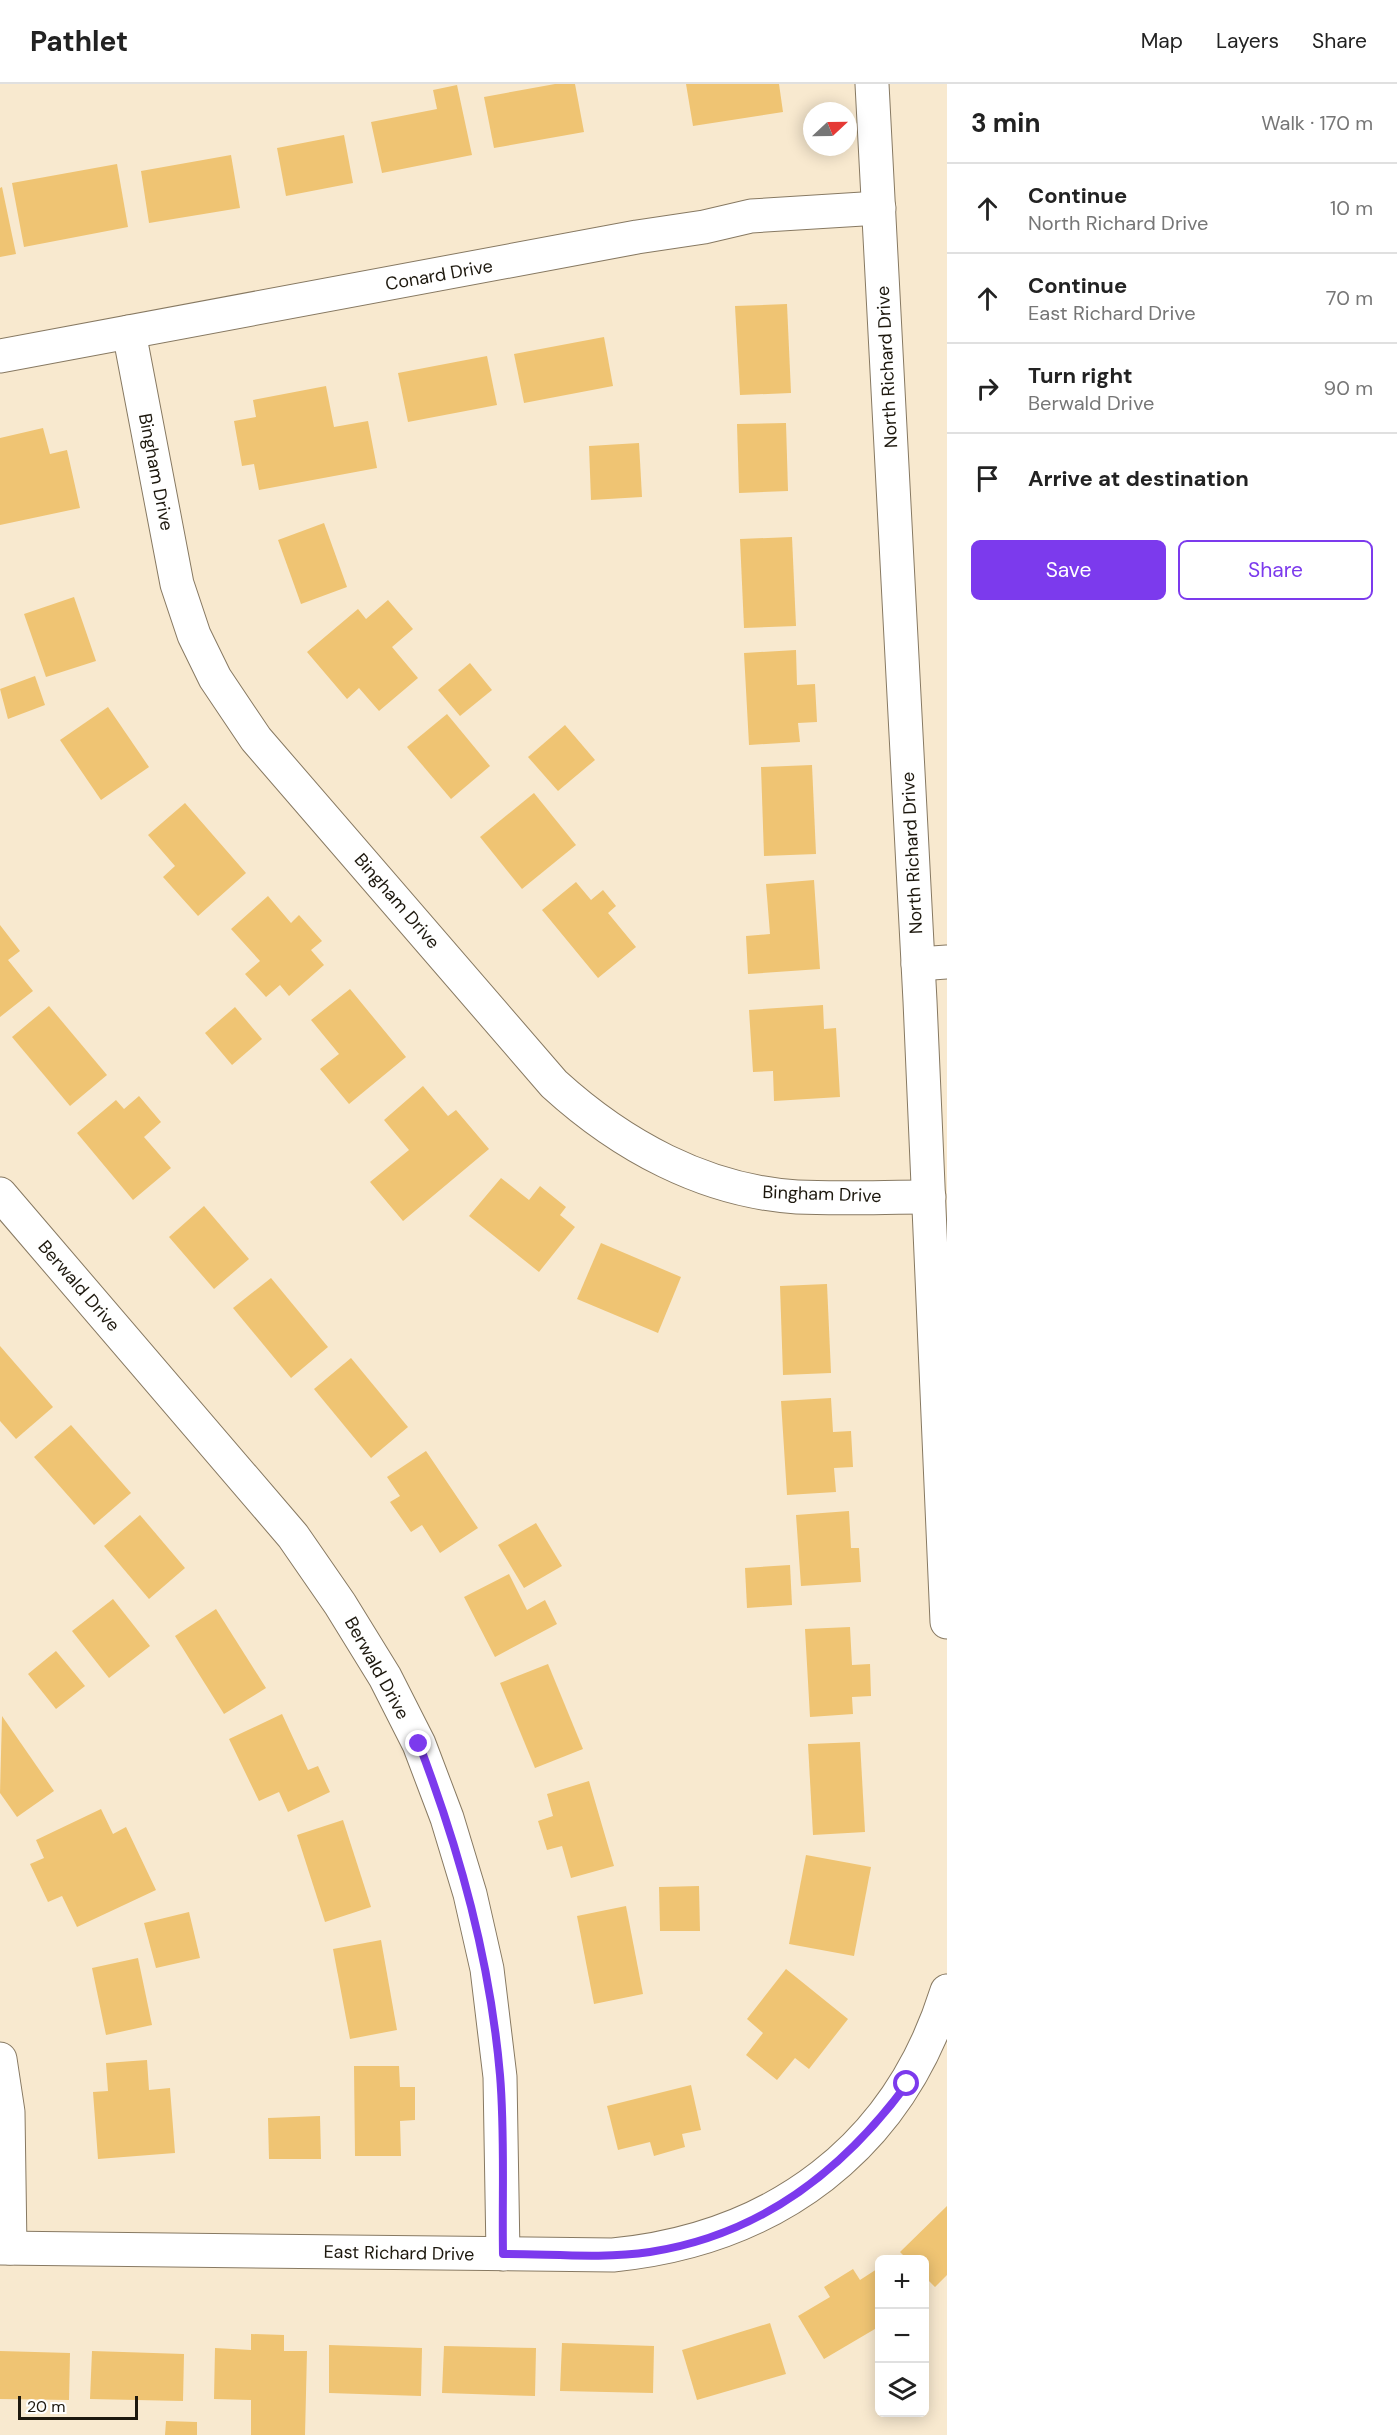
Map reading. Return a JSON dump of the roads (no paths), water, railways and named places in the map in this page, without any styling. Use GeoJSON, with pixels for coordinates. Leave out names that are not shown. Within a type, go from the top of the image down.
{"type":"FeatureCollection","features":[{"type":"Feature","properties":{"kind":"street","name":"North Richard Drive"},"geometry":{"type":"LineString","coordinates":[[872,84],[932,963],[929,1197],[947,1622]]}},
{"type":"Feature","properties":{"kind":"street","name":"Conard Drive"},"geometry":{"type":"LineString","coordinates":[[0,356],[637,237],[704,227],[750,216],[879,208]]}},
{"type":"Feature","properties":{"kind":"street","name":"Bingham Drive"},"geometry":{"type":"LineString","coordinates":[[129,332],[177,584],[194,635],[215,678],[256,739],[554,1084],[588,1115],[626,1141],[690,1174],[754,1191],[796,1197],[929,1197]]}},
{"type":"Feature","properties":{"kind":"street","name":"Berwald Drive"},"geometry":{"type":"LineString","coordinates":[[0,1194],[293,1536],[340,1604],[385,1677],[419,1744],[447,1818],[470,1894],[487,1969],[500,2077],[503,2254]]}},
{"type":"Feature","properties":{"kind":"street","name":"East Richard Drive"},"geometry":{"type":"LineString","coordinates":[[5,2248],[613,2255],[651,2252],[713,2236],[766,2213],[820,2179],[848,2156],[907,2084],[935,2029],[947,1991]]}},
{"type":"Feature","properties":{"kind":"street"},"geometry":{"type":"LineString","coordinates":[[0,2059],[8,2112],[5,2248]]}}]}
